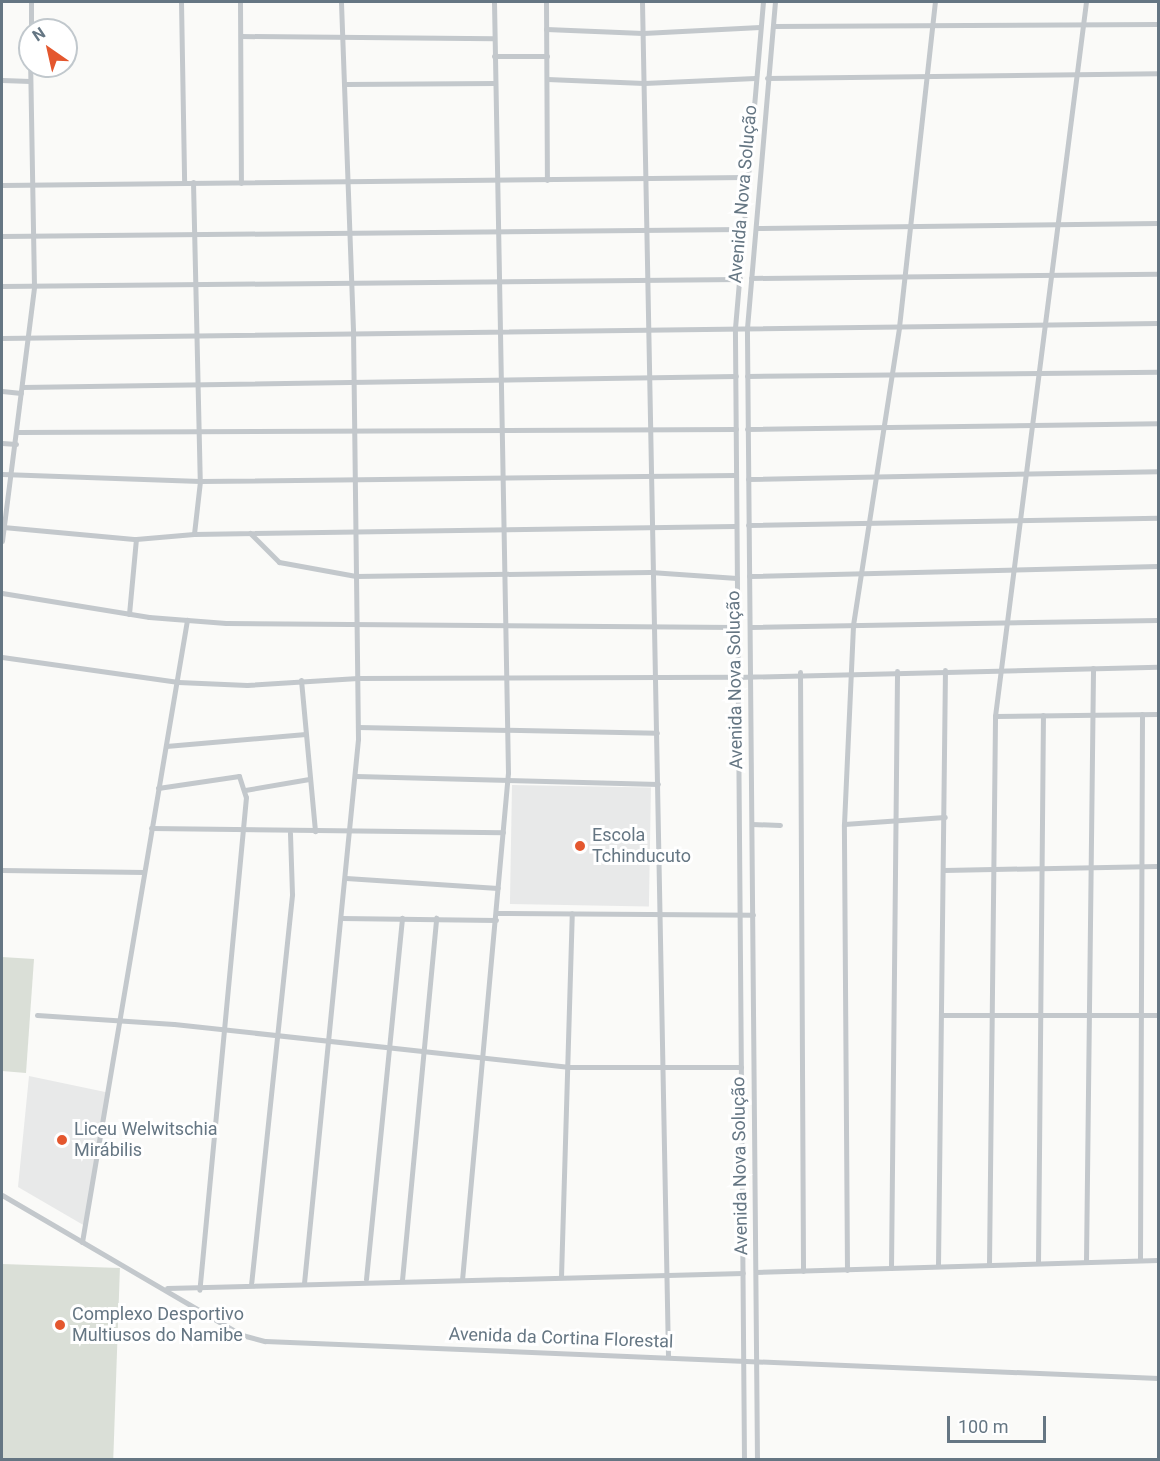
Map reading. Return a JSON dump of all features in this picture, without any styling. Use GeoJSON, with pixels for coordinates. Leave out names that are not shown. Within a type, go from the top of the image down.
{"type":"FeatureCollection","features":[{"type":"Feature","properties":{"kind":"street"},"geometry":{"type":"LineString","coordinates":[[31,2],[31,18]]}},
{"type":"Feature","properties":{"kind":"street"},"geometry":{"type":"LineString","coordinates":[[181,2],[183,182]]}},
{"type":"Feature","properties":{"kind":"street"},"geometry":{"type":"LineString","coordinates":[[240,2],[242,183]]}},
{"type":"Feature","properties":{"kind":"street"},"geometry":{"type":"LineString","coordinates":[[304,1283],[351,830],[358,727],[351,232],[341,2]]}},
{"type":"Feature","properties":{"kind":"street"},"geometry":{"type":"LineString","coordinates":[[462,1280],[508,778],[509,628],[502,230],[494,56],[494,2]]}},
{"type":"Feature","properties":{"kind":"street"},"geometry":{"type":"LineString","coordinates":[[546,2],[547,180]]}},
{"type":"Feature","properties":{"kind":"street"},"geometry":{"type":"LineString","coordinates":[[642,2],[648,526],[657,733],[668,1357]]}},
{"type":"Feature","properties":{"kind":"street","name":"Avenida Nova Solução"},"geometry":{"type":"LineString","coordinates":[[744,1460],[735,328],[746,177],[763,2]]}},
{"type":"Feature","properties":{"kind":"street","name":"Avenida Nova Solução"},"geometry":{"type":"LineString","coordinates":[[757,1460],[747,328],[775,2]]}},
{"type":"Feature","properties":{"kind":"street"},"geometry":{"type":"LineString","coordinates":[[847,1270],[844,824],[853,625],[859,569],[876,476],[889,375],[898,327],[935,2]]}},
{"type":"Feature","properties":{"kind":"street"},"geometry":{"type":"LineString","coordinates":[[989,1265],[995,716],[1016,520],[1045,324],[1055,225],[1086,2]]}},
{"type":"Feature","properties":{"kind":"street"},"geometry":{"type":"LineString","coordinates":[[773,26],[1158,24]]}},
{"type":"Feature","properties":{"kind":"street"},"geometry":{"type":"LineString","coordinates":[[546,29],[643,33],[760,27]]}},
{"type":"Feature","properties":{"kind":"street"},"geometry":{"type":"LineString","coordinates":[[241,36],[344,33],[494,38]]}},
{"type":"Feature","properties":{"kind":"street"},"geometry":{"type":"LineString","coordinates":[[494,56],[547,56]]}},
{"type":"Feature","properties":{"kind":"street"},"geometry":{"type":"LineString","coordinates":[[767,78],[1158,73]]}},
{"type":"Feature","properties":{"kind":"street"},"geometry":{"type":"LineString","coordinates":[[547,79],[644,83],[755,78]]}},
{"type":"Feature","properties":{"kind":"street"},"geometry":{"type":"LineString","coordinates":[[2,80],[30,81],[32,184],[36,236],[29,337],[12,474],[4,494],[2,541]]}},
{"type":"Feature","properties":{"kind":"street"},"geometry":{"type":"LineString","coordinates":[[346,84],[495,83]]}},
{"type":"Feature","properties":{"kind":"street"},"geometry":{"type":"LineString","coordinates":[[2,185],[501,178],[645,181],[746,177]]}},
{"type":"Feature","properties":{"kind":"street"},"geometry":{"type":"LineString","coordinates":[[193,182],[196,233],[200,481],[194,534]]}},
{"type":"Feature","properties":{"kind":"street"},"geometry":{"type":"LineString","coordinates":[[756,228],[1158,223]]}},
{"type":"Feature","properties":{"kind":"street"},"geometry":{"type":"LineString","coordinates":[[2,236],[502,230],[645,232],[743,229]]}},
{"type":"Feature","properties":{"kind":"street"},"geometry":{"type":"LineString","coordinates":[[751,278],[1158,274]]}},
{"type":"Feature","properties":{"kind":"street"},"geometry":{"type":"LineString","coordinates":[[2,286],[502,278],[740,279]]}},
{"type":"Feature","properties":{"kind":"street"},"geometry":{"type":"LineString","coordinates":[[2,338],[198,336],[353,330],[646,331],[1158,323]]}},
{"type":"Feature","properties":{"kind":"street"},"geometry":{"type":"LineString","coordinates":[[747,376],[1158,372]]}},
{"type":"Feature","properties":{"kind":"street"},"geometry":{"type":"LineString","coordinates":[[2,391],[198,388],[352,381],[646,380],[736,376]]}},
{"type":"Feature","properties":{"kind":"street"},"geometry":{"type":"LineString","coordinates":[[747,429],[1031,421],[1158,423]]}},
{"type":"Feature","properties":{"kind":"street"},"geometry":{"type":"LineString","coordinates":[[18,432],[199,433],[353,428],[736,429]]}},
{"type":"Feature","properties":{"kind":"street"},"geometry":{"type":"LineString","coordinates":[[2,443],[16,444]]}},
{"type":"Feature","properties":{"kind":"street"},"geometry":{"type":"LineString","coordinates":[[748,479],[1158,471]]}},
{"type":"Feature","properties":{"kind":"street"},"geometry":{"type":"LineString","coordinates":[[2,474],[200,481],[735,475]]}},
{"type":"Feature","properties":{"kind":"street"},"geometry":{"type":"LineString","coordinates":[[748,525],[1158,518]]}},
{"type":"Feature","properties":{"kind":"street"},"geometry":{"type":"LineString","coordinates":[[3,527],[136,539],[194,534],[735,526]]}},
{"type":"Feature","properties":{"kind":"street"},"geometry":{"type":"LineString","coordinates":[[250,533],[279,562],[356,576],[650,572],[737,578]]}},
{"type":"Feature","properties":{"kind":"street"},"geometry":{"type":"LineString","coordinates":[[129,614],[136,539]]}},
{"type":"Feature","properties":{"kind":"street"},"geometry":{"type":"LineString","coordinates":[[749,576],[859,569],[1158,566]]}},
{"type":"Feature","properties":{"kind":"street"},"geometry":{"type":"LineString","coordinates":[[2,593],[129,614],[187,620],[357,627],[736,627]]}},
{"type":"Feature","properties":{"kind":"street"},"geometry":{"type":"LineString","coordinates":[[82,1242],[122,1020],[151,828],[187,620]]}},
{"type":"Feature","properties":{"kind":"street"},"geometry":{"type":"LineString","coordinates":[[750,627],[1158,620]]}},
{"type":"Feature","properties":{"kind":"street"},"geometry":{"type":"LineString","coordinates":[[2,657],[178,682],[358,678],[737,677],[800,672],[1158,667]]}},
{"type":"Feature","properties":{"kind":"street"},"geometry":{"type":"LineString","coordinates":[[1086,1262],[1093,668]]}},
{"type":"Feature","properties":{"kind":"street"},"geometry":{"type":"LineString","coordinates":[[938,1266],[945,670]]}},
{"type":"Feature","properties":{"kind":"street"},"geometry":{"type":"LineString","coordinates":[[891,1268],[897,671]]}},
{"type":"Feature","properties":{"kind":"street"},"geometry":{"type":"LineString","coordinates":[[800,672],[803,1271]]}},
{"type":"Feature","properties":{"kind":"street"},"geometry":{"type":"LineString","coordinates":[[300,680],[315,831]]}},
{"type":"Feature","properties":{"kind":"street"},"geometry":{"type":"LineString","coordinates":[[1140,1260],[1142,714]]}},
{"type":"Feature","properties":{"kind":"street"},"geometry":{"type":"LineString","coordinates":[[995,716],[1158,714]]}},
{"type":"Feature","properties":{"kind":"street"},"geometry":{"type":"LineString","coordinates":[[1038,1263],[1042,715]]}},
{"type":"Feature","properties":{"kind":"street"},"geometry":{"type":"LineString","coordinates":[[358,727],[508,727],[657,733]]}},
{"type":"Feature","properties":{"kind":"street"},"geometry":{"type":"LineString","coordinates":[[166,746],[305,734]]}},
{"type":"Feature","properties":{"kind":"street"},"geometry":{"type":"LineString","coordinates":[[158,788],[239,776],[244,790],[247,827],[242,833],[199,1290]]}},
{"type":"Feature","properties":{"kind":"street"},"geometry":{"type":"LineString","coordinates":[[356,777],[508,778],[658,784]]}},
{"type":"Feature","properties":{"kind":"street"},"geometry":{"type":"LineString","coordinates":[[244,790],[309,779]]}},
{"type":"Feature","properties":{"kind":"street"},"geometry":{"type":"LineString","coordinates":[[844,824],[945,817]]}},
{"type":"Feature","properties":{"kind":"street"},"geometry":{"type":"LineString","coordinates":[[752,824],[780,825]]}},
{"type":"Feature","properties":{"kind":"street"},"geometry":{"type":"LineString","coordinates":[[151,828],[242,833],[351,830],[503,832]]}},
{"type":"Feature","properties":{"kind":"street"},"geometry":{"type":"LineString","coordinates":[[251,1285],[292,894],[290,833]]}},
{"type":"Feature","properties":{"kind":"street"},"geometry":{"type":"LineString","coordinates":[[944,870],[1158,866]]}},
{"type":"Feature","properties":{"kind":"street"},"geometry":{"type":"LineString","coordinates":[[2,870],[144,872]]}},
{"type":"Feature","properties":{"kind":"street"},"geometry":{"type":"LineString","coordinates":[[346,878],[498,888]]}},
{"type":"Feature","properties":{"kind":"street"},"geometry":{"type":"LineString","coordinates":[[496,913],[753,915]]}},
{"type":"Feature","properties":{"kind":"street"},"geometry":{"type":"LineString","coordinates":[[561,1277],[570,1067],[572,913]]}},
{"type":"Feature","properties":{"kind":"street"},"geometry":{"type":"LineString","coordinates":[[341,918],[496,920]]}},
{"type":"Feature","properties":{"kind":"street"},"geometry":{"type":"LineString","coordinates":[[366,1279],[402,918]]}},
{"type":"Feature","properties":{"kind":"street"},"geometry":{"type":"LineString","coordinates":[[402,1280],[436,918]]}},
{"type":"Feature","properties":{"kind":"street"},"geometry":{"type":"LineString","coordinates":[[37,1015],[122,1020],[329,1039],[424,1053],[570,1067],[741,1067]]}},
{"type":"Feature","properties":{"kind":"street"},"geometry":{"type":"LineString","coordinates":[[942,1015],[1158,1015]]}},
{"type":"Feature","properties":{"kind":"street","name":"Avenida da Cortina Florestal"},"geometry":{"type":"LineString","coordinates":[[2,1195],[82,1242],[166,1287],[242,1335],[265,1341],[1158,1378]]}},
{"type":"Feature","properties":{"kind":"street"},"geometry":{"type":"LineString","coordinates":[[756,1272],[1158,1260]]}},
{"type":"Feature","properties":{"kind":"street"},"geometry":{"type":"LineString","coordinates":[[166,1287],[199,1290],[366,1279],[462,1280],[743,1273]]}},
{"type":"Feature","properties":{"kind":"shaded area","name":"Escola Tchinducuto"},"geometry":{"type":"Polygon","coordinates":[[[512,785],[651,787],[649,906],[510,904],[512,785]]]}},
{"type":"Feature","properties":{"kind":"shaded area"},"geometry":{"type":"Polygon","coordinates":[[[2,957],[34,959],[26,1073],[2,1071],[2,957]]]}},
{"type":"Feature","properties":{"kind":"shaded area","name":"Liceu Welwitschia Mirábilis"},"geometry":{"type":"Polygon","coordinates":[[[29,1076],[110,1093],[85,1226],[18,1187],[29,1076]]]}},
{"type":"Feature","properties":{"kind":"shaded area","name":"Complexo Desportivo Multiusos do Namibe"},"geometry":{"type":"Polygon","coordinates":[[[2,1264],[120,1268],[113,1460],[2,1459],[2,1264]]]}},
{"type":"Feature","properties":{"kind":"place","name":"Escola Tchinducuto"},"geometry":{"type":"Point","coordinates":[580,846]}},
{"type":"Feature","properties":{"kind":"place","name":"Liceu Welwitschia Mirábilis"},"geometry":{"type":"Point","coordinates":[62,1140]}},
{"type":"Feature","properties":{"kind":"place","name":"Complexo Desportivo Multiusos do Namibe"},"geometry":{"type":"Point","coordinates":[60,1325]}}]}
